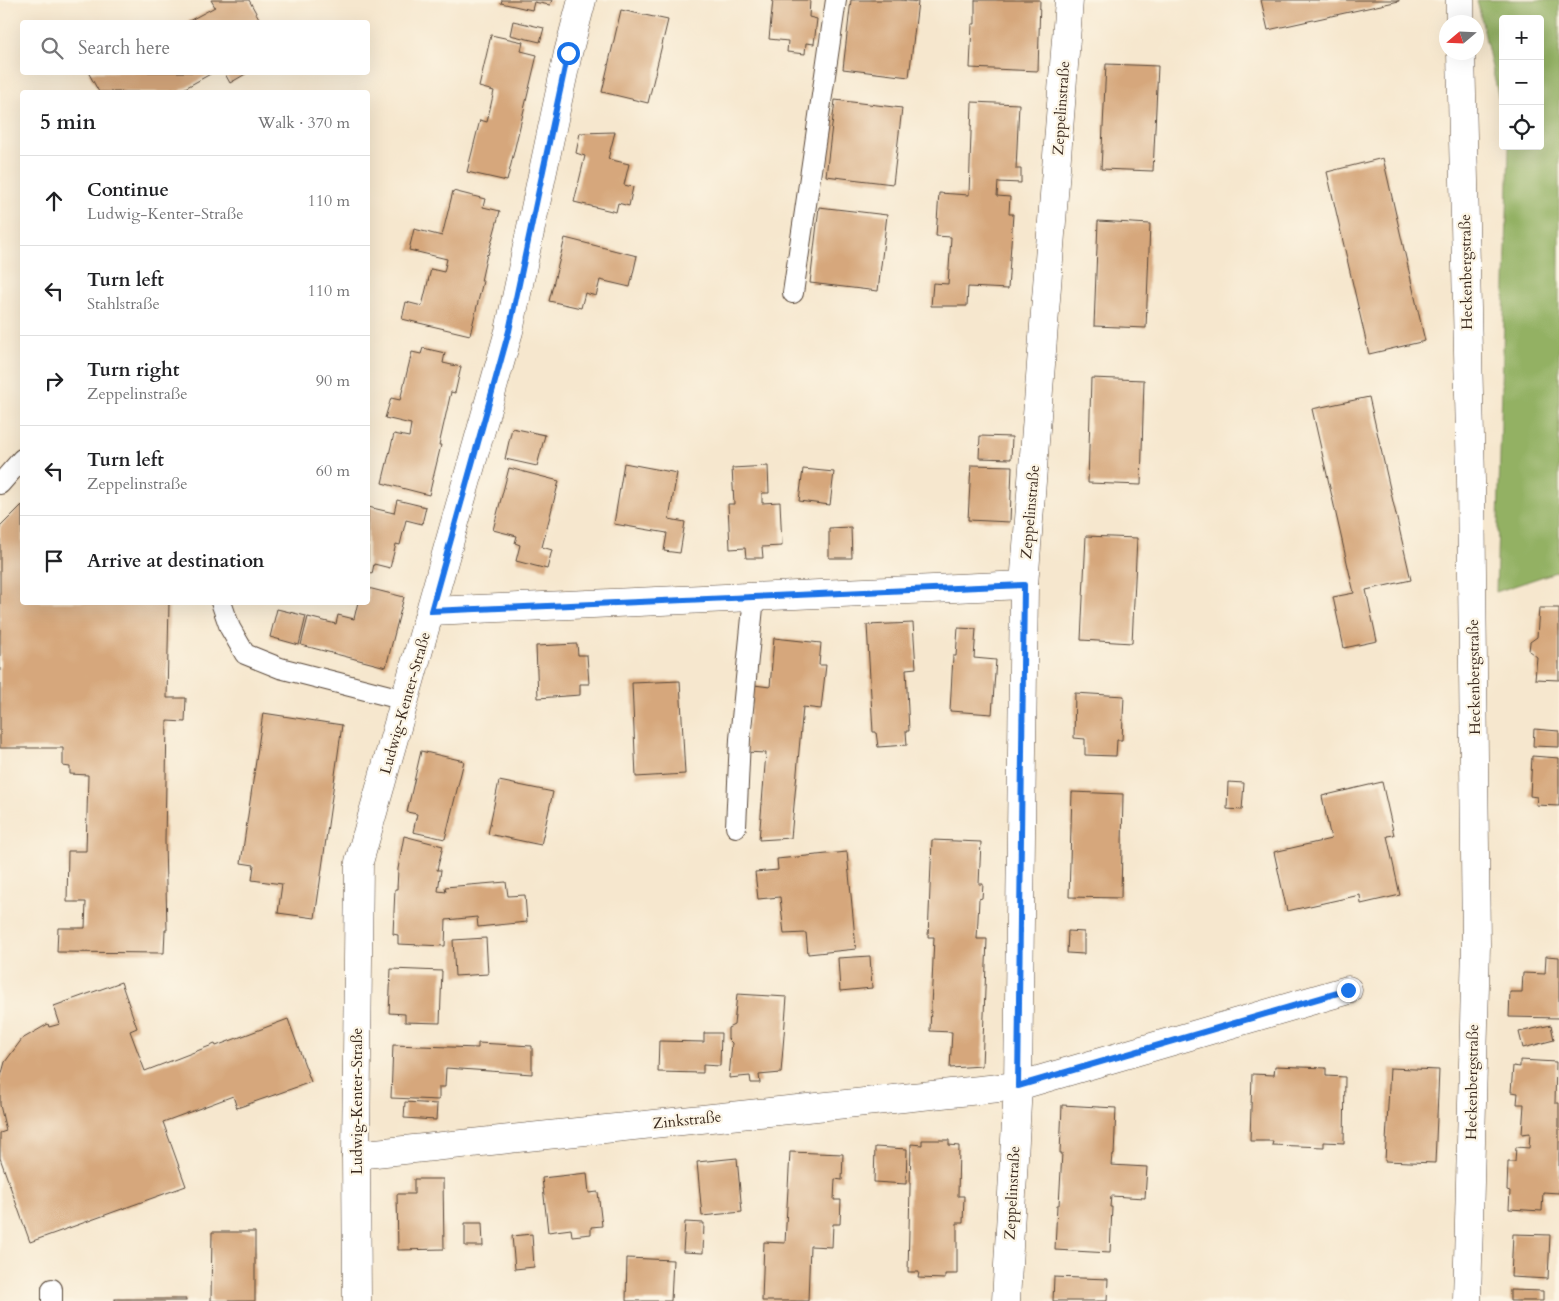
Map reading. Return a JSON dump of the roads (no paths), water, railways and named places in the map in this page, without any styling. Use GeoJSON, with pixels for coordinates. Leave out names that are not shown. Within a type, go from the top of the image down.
{"type":"FeatureCollection","features":[{"type":"Feature","properties":{"kind":"street","name":"Ludwig-Kenter-Straße"},"geometry":{"type":"LineString","coordinates":[[357,1301],[356,1155],[359,862],[509,331],[568,53],[582,0]]}},
{"type":"Feature","properties":{"kind":"street","name":"Zeppelinstraße"},"geometry":{"type":"LineString","coordinates":[[1006,1301],[1018,1086],[1024,585],[1069,0]]}},
{"type":"Feature","properties":{"kind":"street"},"geometry":{"type":"LineString","coordinates":[[1460,0],[1460,15]]}},
{"type":"Feature","properties":{"kind":"street","name":"Heckenbergstraße"},"geometry":{"type":"LineString","coordinates":[[1461,60],[1471,471],[1476,945],[1467,1301]]}},
{"type":"Feature","properties":{"kind":"street"},"geometry":{"type":"LineString","coordinates":[[431,611],[1024,585]]}},
{"type":"Feature","properties":{"kind":"street"},"geometry":{"type":"LineString","coordinates":[[1018,1086],[1348,990]]}},
{"type":"Feature","properties":{"kind":"street","name":"Zinkstraße"},"geometry":{"type":"LineString","coordinates":[[356,1155],[1018,1086]]}},
{"type":"Feature","properties":{"kind":"lane"},"geometry":{"type":"LineString","coordinates":[[793,293],[836,0]]}},
{"type":"Feature","properties":{"kind":"lane"},"geometry":{"type":"LineString","coordinates":[[0,484],[20,461]]}},
{"type":"Feature","properties":{"kind":"lane"},"geometry":{"type":"LineString","coordinates":[[736,827],[740,739],[754,597]]}},
{"type":"Feature","properties":{"kind":"lane"},"geometry":{"type":"LineString","coordinates":[[222,605],[230,628],[245,654],[280,668],[406,700]]}}]}
